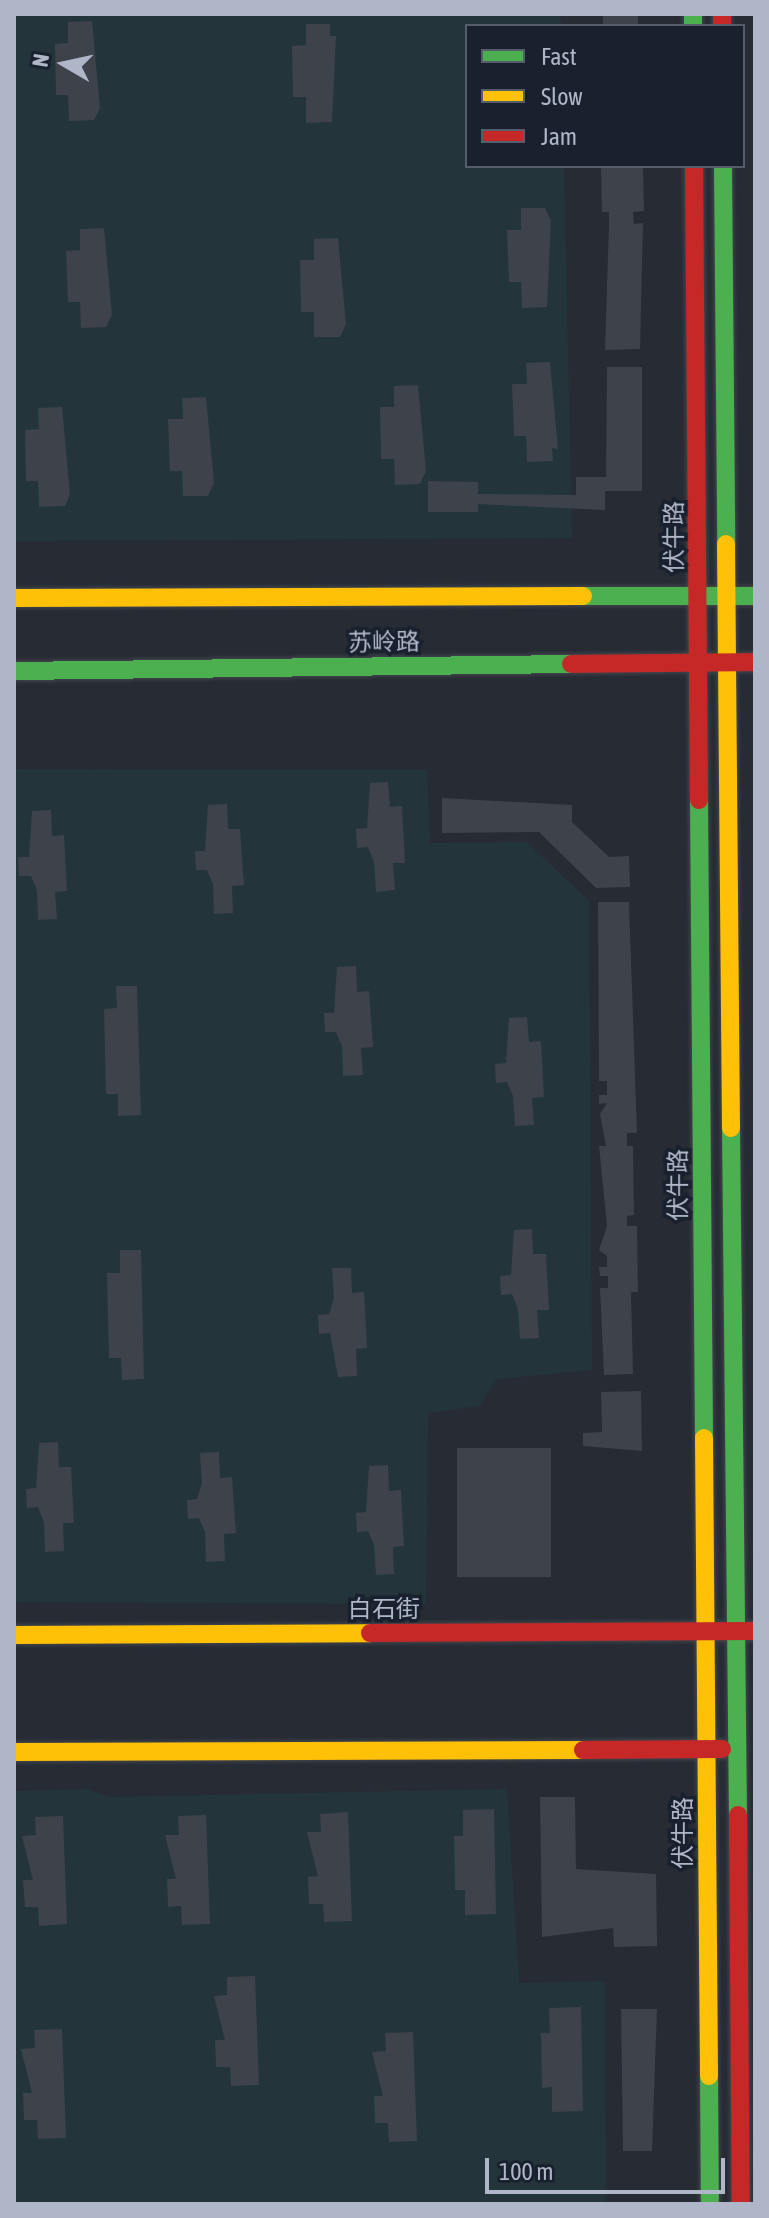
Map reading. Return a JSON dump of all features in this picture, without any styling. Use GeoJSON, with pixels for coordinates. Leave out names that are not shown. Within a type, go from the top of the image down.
{"type":"FeatureCollection","features":[{"type":"Feature","properties":{"kind":"street","name":"伏牛路"},"geometry":{"type":"LineString","coordinates":[[694,168],[710,2204]]}},
{"type":"Feature","properties":{"kind":"street"},"geometry":{"type":"LineString","coordinates":[[723,168],[728,663],[746,1631],[741,2204]]}},
{"type":"Feature","properties":{"kind":"street","name":"苏岭路"},"geometry":{"type":"LineString","coordinates":[[14,598],[755,596]]}},
{"type":"Feature","properties":{"kind":"street","name":"苏岭路"},"geometry":{"type":"LineString","coordinates":[[14,671],[755,662]]}},
{"type":"Feature","properties":{"kind":"street","name":"白石街"},"geometry":{"type":"LineString","coordinates":[[14,1635],[746,1631]]}},
{"type":"Feature","properties":{"kind":"street"},"geometry":{"type":"LineString","coordinates":[[14,1752],[746,1749]]}},
{"type":"Feature","properties":{"kind":"shaded area"},"geometry":{"type":"Polygon","coordinates":[[[14,14],[559,14],[562,24],[465,24],[465,168],[564,168],[572,538],[14,541],[14,14]]]}},
{"type":"Feature","properties":{"kind":"shaded area"},"geometry":{"type":"Polygon","coordinates":[[[14,769],[427,770],[430,843],[527,842],[589,901],[592,1370],[497,1379],[479,1406],[428,1413],[426,1604],[14,1602],[14,769]]]}},
{"type":"Feature","properties":{"kind":"shaded area"},"geometry":{"type":"Polygon","coordinates":[[[88,1789],[109,1797],[507,1789],[519,1983],[605,1981],[606,2204],[14,2204],[14,1791],[88,1789]]]}},
{"type":"Feature","properties":{"kind":"building"},"geometry":{"type":"Polygon","coordinates":[[[603,14],[638,14],[638,24],[603,24],[603,14]]]}},
{"type":"Feature","properties":{"kind":"building"},"geometry":{"type":"Polygon","coordinates":[[[92,21],[100,108],[94,120],[69,121],[68,95],[56,95],[55,44],[68,43],[68,22],[92,21]]]}},
{"type":"Feature","properties":{"kind":"building"},"geometry":{"type":"Polygon","coordinates":[[[306,24],[330,24],[330,36],[336,36],[332,122],[306,123],[306,97],[293,97],[292,46],[306,45],[306,24]]]}},
{"type":"Feature","properties":{"kind":"building"},"geometry":{"type":"Polygon","coordinates":[[[601,168],[643,168],[644,211],[633,212],[634,224],[643,223],[640,349],[605,350],[609,212],[602,212],[601,168]]]}},
{"type":"Feature","properties":{"kind":"building"},"geometry":{"type":"Polygon","coordinates":[[[521,208],[545,208],[551,221],[547,307],[522,308],[521,282],[509,282],[507,230],[521,230],[521,208]]]}},
{"type":"Feature","properties":{"kind":"building"},"geometry":{"type":"Polygon","coordinates":[[[104,228],[112,315],[106,327],[81,328],[80,302],[68,302],[66,251],[80,250],[80,229],[104,228]]]}},
{"type":"Feature","properties":{"kind":"building"},"geometry":{"type":"Polygon","coordinates":[[[338,238],[346,324],[340,337],[314,337],[314,312],[301,312],[300,260],[314,260],[314,239],[338,238]]]}},
{"type":"Feature","properties":{"kind":"building"},"geometry":{"type":"Polygon","coordinates":[[[550,362],[558,449],[552,448],[553,461],[527,462],[526,436],[514,436],[512,384],[527,384],[526,363],[550,362]]]}},
{"type":"Feature","properties":{"kind":"building"},"geometry":{"type":"Polygon","coordinates":[[[607,367],[642,367],[642,491],[605,491],[605,510],[478,504],[478,512],[428,512],[428,481],[478,482],[478,494],[576,495],[576,477],[606,477],[607,367]]]}},
{"type":"Feature","properties":{"kind":"building"},"geometry":{"type":"Polygon","coordinates":[[[418,385],[426,471],[420,484],[395,485],[394,459],[381,459],[380,407],[394,407],[394,386],[418,385]]]}},
{"type":"Feature","properties":{"kind":"building"},"geometry":{"type":"Polygon","coordinates":[[[206,397],[214,483],[208,496],[183,496],[182,471],[170,471],[168,419],[183,419],[182,398],[206,397]]]}},
{"type":"Feature","properties":{"kind":"building"},"geometry":{"type":"Polygon","coordinates":[[[62,407],[70,494],[65,506],[39,507],[38,481],[26,481],[25,430],[39,429],[38,408],[62,407]]]}},
{"type":"Feature","properties":{"kind":"building"},"geometry":{"type":"Polygon","coordinates":[[[388,782],[390,807],[402,806],[405,863],[393,863],[395,890],[376,892],[374,862],[368,847],[357,848],[356,829],[367,828],[370,783],[388,782]]]}},
{"type":"Feature","properties":{"kind":"building"},"geometry":{"type":"Polygon","coordinates":[[[442,798],[572,805],[572,822],[609,857],[629,856],[630,887],[596,888],[539,832],[442,833],[442,798]]]}},
{"type":"Feature","properties":{"kind":"building"},"geometry":{"type":"Polygon","coordinates":[[[227,804],[228,829],[240,829],[244,885],[232,886],[233,913],[214,914],[213,884],[207,870],[196,870],[195,851],[205,851],[208,805],[227,804]]]}},
{"type":"Feature","properties":{"kind":"building"},"geometry":{"type":"Polygon","coordinates":[[[51,810],[52,836],[64,835],[67,891],[55,892],[57,919],[38,920],[37,890],[31,876],[19,876],[18,857],[29,857],[32,811],[51,810]]]}},
{"type":"Feature","properties":{"kind":"building"},"geometry":{"type":"Polygon","coordinates":[[[598,902],[629,902],[637,1133],[627,1133],[627,1146],[633,1146],[634,1215],[627,1216],[627,1226],[637,1226],[638,1292],[631,1292],[633,1374],[604,1375],[600,1288],[608,1288],[608,1276],[600,1276],[599,1267],[607,1267],[607,1256],[599,1250],[607,1226],[599,1146],[606,1146],[600,1114],[607,1103],[599,1104],[599,1095],[607,1095],[607,1081],[599,1081],[598,902]]]}},
{"type":"Feature","properties":{"kind":"building"},"geometry":{"type":"Polygon","coordinates":[[[356,966],[357,992],[369,991],[373,1047],[361,1048],[363,1075],[343,1076],[342,1046],[336,1032],[325,1032],[324,1013],[334,1013],[337,967],[356,966]]]}},
{"type":"Feature","properties":{"kind":"building"},"geometry":{"type":"Polygon","coordinates":[[[116,986],[137,986],[141,1115],[118,1116],[118,1094],[106,1094],[104,1009],[117,1008],[116,986]]]}},
{"type":"Feature","properties":{"kind":"building"},"geometry":{"type":"Polygon","coordinates":[[[527,1017],[529,1042],[541,1041],[544,1097],[532,1098],[534,1125],[515,1126],[513,1096],[507,1082],[496,1083],[495,1064],[506,1063],[509,1018],[527,1017]]]}},
{"type":"Feature","properties":{"kind":"building"},"geometry":{"type":"Polygon","coordinates":[[[532,1229],[533,1254],[546,1254],[549,1310],[537,1310],[539,1338],[520,1339],[518,1309],[512,1294],[501,1295],[500,1276],[511,1275],[514,1230],[532,1229]]]}},
{"type":"Feature","properties":{"kind":"building"},"geometry":{"type":"Polygon","coordinates":[[[120,1250],[141,1250],[144,1379],[122,1380],[121,1358],[109,1358],[107,1273],[120,1273],[120,1250]]]}},
{"type":"Feature","properties":{"kind":"building"},"geometry":{"type":"Polygon","coordinates":[[[332,1268],[351,1268],[352,1293],[364,1292],[367,1348],[356,1349],[357,1376],[338,1377],[330,1333],[319,1334],[318,1315],[329,1314],[334,1298],[332,1268]]]}},
{"type":"Feature","properties":{"kind":"building"},"geometry":{"type":"Polygon","coordinates":[[[641,1391],[642,1451],[583,1446],[583,1433],[602,1432],[601,1392],[641,1391]]]}},
{"type":"Feature","properties":{"kind":"building"},"geometry":{"type":"Polygon","coordinates":[[[58,1442],[59,1467],[71,1467],[74,1523],[63,1523],[64,1551],[45,1552],[44,1522],[38,1507],[27,1508],[26,1489],[36,1488],[39,1443],[58,1442]]]}},
{"type":"Feature","properties":{"kind":"building"},"geometry":{"type":"Polygon","coordinates":[[[457,1448],[551,1448],[551,1577],[457,1577],[457,1448]]]}},
{"type":"Feature","properties":{"kind":"building"},"geometry":{"type":"Polygon","coordinates":[[[219,1452],[220,1478],[232,1477],[236,1533],[224,1534],[225,1561],[206,1562],[205,1532],[199,1518],[188,1519],[187,1500],[197,1499],[202,1483],[200,1453],[219,1452]]]}},
{"type":"Feature","properties":{"kind":"building"},"geometry":{"type":"Polygon","coordinates":[[[388,1465],[389,1491],[401,1490],[404,1546],[393,1547],[394,1574],[376,1575],[374,1545],[368,1531],[357,1532],[356,1513],[366,1512],[369,1466],[388,1465]]]}},
{"type":"Feature","properties":{"kind":"building"},"geometry":{"type":"Polygon","coordinates":[[[540,1797],[575,1797],[576,1869],[656,1874],[657,1946],[614,1947],[613,1928],[542,1937],[540,1797]]]}},
{"type":"Feature","properties":{"kind":"building"},"geometry":{"type":"Polygon","coordinates":[[[494,1809],[496,1914],[465,1915],[465,1890],[455,1890],[454,1836],[463,1836],[463,1810],[494,1809]]]}},
{"type":"Feature","properties":{"kind":"building"},"geometry":{"type":"Polygon","coordinates":[[[348,1812],[352,1921],[324,1922],[323,1904],[309,1904],[308,1877],[318,1876],[307,1832],[321,1832],[320,1814],[348,1812]]]}},
{"type":"Feature","properties":{"kind":"building"},"geometry":{"type":"Polygon","coordinates":[[[206,1815],[210,1924],[182,1925],[181,1906],[168,1907],[167,1879],[176,1879],[165,1835],[179,1835],[178,1816],[206,1815]]]}},
{"type":"Feature","properties":{"kind":"building"},"geometry":{"type":"Polygon","coordinates":[[[63,1816],[67,1924],[39,1926],[38,1907],[25,1907],[23,1880],[33,1880],[22,1836],[36,1835],[35,1817],[63,1816]]]}},
{"type":"Feature","properties":{"kind":"building"},"geometry":{"type":"Polygon","coordinates":[[[255,1976],[259,2085],[231,2086],[230,2067],[216,2067],[215,2040],[225,2040],[214,1996],[227,1995],[227,1977],[255,1976]]]}},
{"type":"Feature","properties":{"kind":"building"},"geometry":{"type":"Polygon","coordinates":[[[581,2007],[583,2111],[552,2112],[552,2087],[542,2088],[541,2033],[550,2033],[549,2008],[581,2007]]]}},
{"type":"Feature","properties":{"kind":"building"},"geometry":{"type":"Polygon","coordinates":[[[621,2009],[657,2009],[652,2151],[623,2151],[621,2009]]]}},
{"type":"Feature","properties":{"kind":"building"},"geometry":{"type":"Polygon","coordinates":[[[62,2029],[66,2138],[38,2139],[37,2120],[24,2120],[23,2093],[32,2093],[21,2049],[35,2048],[34,2030],[62,2029]]]}},
{"type":"Feature","properties":{"kind":"building"},"geometry":{"type":"Polygon","coordinates":[[[413,2032],[417,2141],[389,2142],[388,2123],[375,2123],[374,2096],[383,2096],[372,2052],[386,2051],[385,2033],[413,2032]]]}},
{"type":"Feature","properties":{"kind":"traffic: fast"},"geometry":{"type":"LineString","coordinates":[[693,14],[693,24]]}},
{"type":"Feature","properties":{"kind":"traffic: fast"},"geometry":{"type":"LineString","coordinates":[[723,168],[726,544]]}},
{"type":"Feature","properties":{"kind":"traffic: fast"},"geometry":{"type":"LineString","coordinates":[[583,596],[755,596]]}},
{"type":"Feature","properties":{"kind":"traffic: fast"},"geometry":{"type":"LineString","coordinates":[[14,671],[571,664]]}},
{"type":"Feature","properties":{"kind":"traffic: fast"},"geometry":{"type":"LineString","coordinates":[[699,800],[704,1438]]}},
{"type":"Feature","properties":{"kind":"traffic: fast"},"geometry":{"type":"LineString","coordinates":[[731,1128],[738,1815]]}},
{"type":"Feature","properties":{"kind":"traffic: fast"},"geometry":{"type":"LineString","coordinates":[[709,2076],[710,2204]]}},
{"type":"Feature","properties":{"kind":"traffic: slow"},"geometry":{"type":"LineString","coordinates":[[726,544],[731,1128]]}},
{"type":"Feature","properties":{"kind":"traffic: slow"},"geometry":{"type":"LineString","coordinates":[[14,598],[583,596]]}},
{"type":"Feature","properties":{"kind":"traffic: slow"},"geometry":{"type":"LineString","coordinates":[[704,1438],[709,2076]]}},
{"type":"Feature","properties":{"kind":"traffic: slow"},"geometry":{"type":"LineString","coordinates":[[14,1635],[370,1633]]}},
{"type":"Feature","properties":{"kind":"traffic: slow"},"geometry":{"type":"LineString","coordinates":[[14,1752],[583,1750]]}},
{"type":"Feature","properties":{"kind":"traffic: jam"},"geometry":{"type":"LineString","coordinates":[[722,14],[722,24]]}},
{"type":"Feature","properties":{"kind":"traffic: jam"},"geometry":{"type":"LineString","coordinates":[[694,168],[699,800]]}},
{"type":"Feature","properties":{"kind":"traffic: jam"},"geometry":{"type":"LineString","coordinates":[[571,664],[755,662]]}},
{"type":"Feature","properties":{"kind":"traffic: jam"},"geometry":{"type":"LineString","coordinates":[[370,1633],[755,1631]]}},
{"type":"Feature","properties":{"kind":"traffic: jam"},"geometry":{"type":"LineString","coordinates":[[583,1750],[722,1749]]}},
{"type":"Feature","properties":{"kind":"traffic: jam"},"geometry":{"type":"LineString","coordinates":[[738,1815],[741,2204]]}}]}
